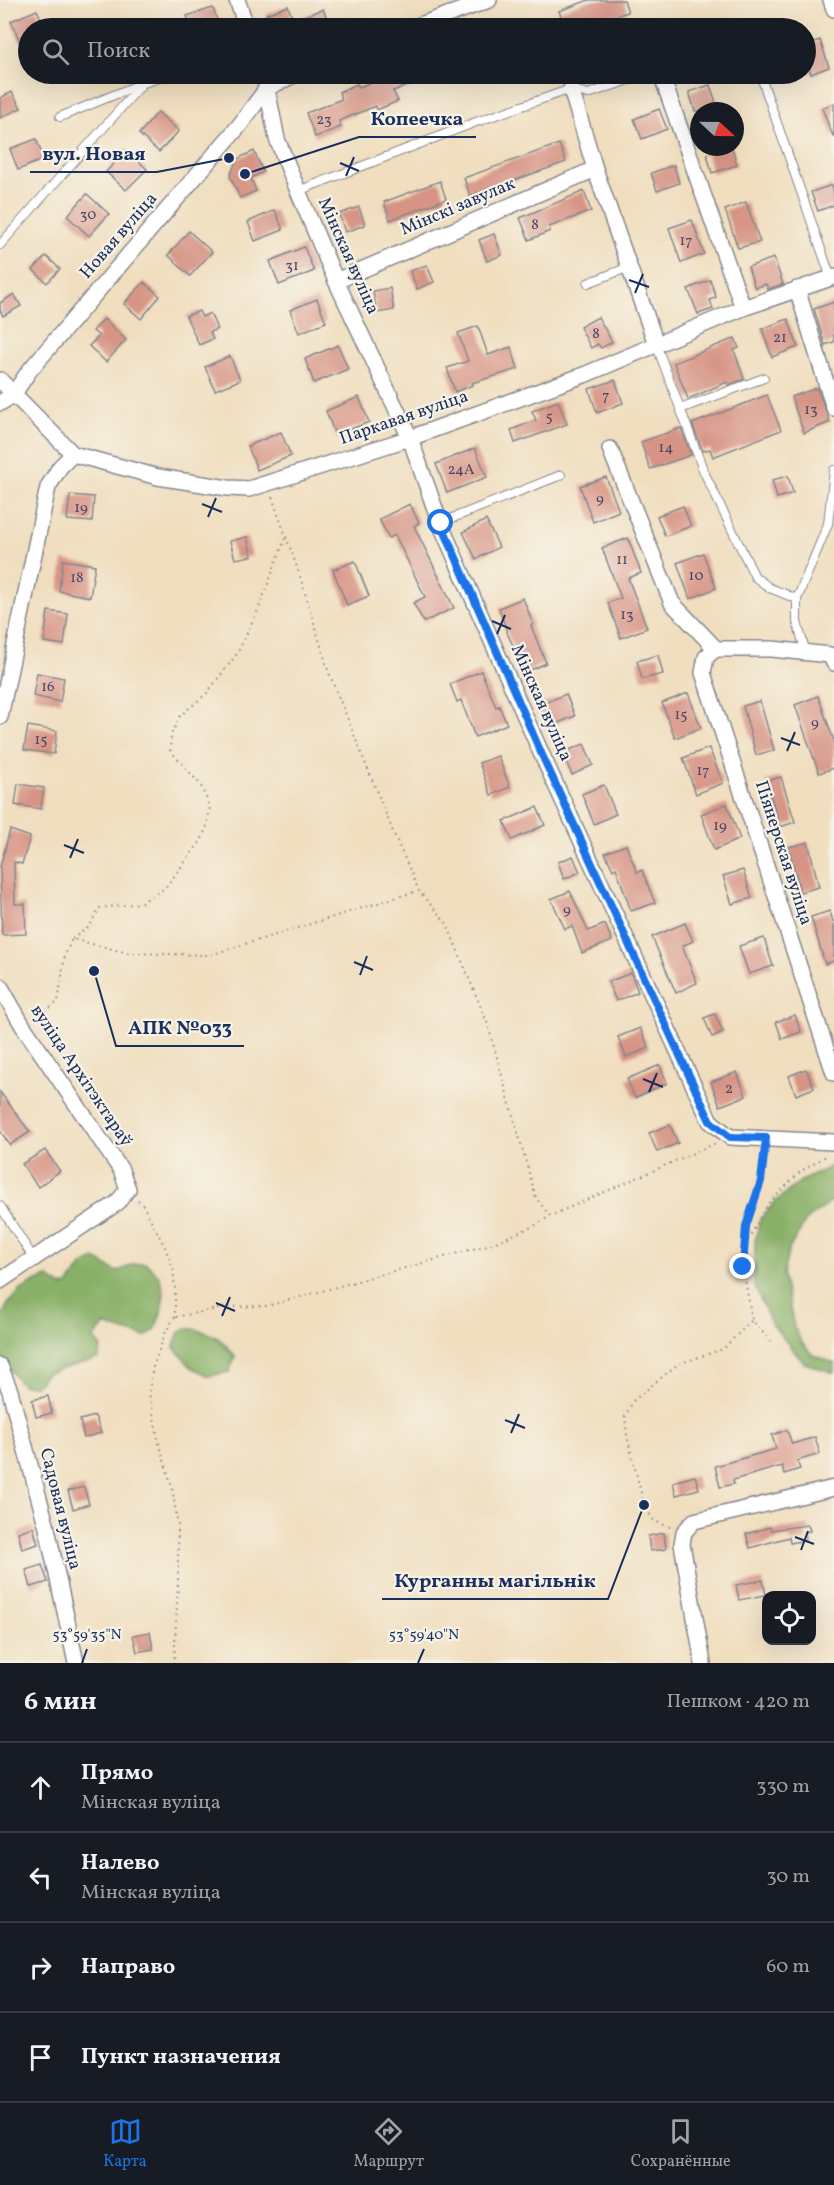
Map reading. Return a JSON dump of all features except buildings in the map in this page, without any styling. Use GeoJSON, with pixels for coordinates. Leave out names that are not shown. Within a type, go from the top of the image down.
{"type":"FeatureCollection","features":[{"type":"Feature","properties":{"kind":"street"},"geometry":{"type":"LineString","coordinates":[[237,0],[243,18]]}},
{"type":"Feature","properties":{"kind":"street"},"geometry":{"type":"LineString","coordinates":[[440,18],[489,0]]}},
{"type":"Feature","properties":{"kind":"street"},"geometry":{"type":"LineString","coordinates":[[831,0],[834,9]]}},
{"type":"Feature","properties":{"kind":"street","name":"Новая вуліца"},"geometry":{"type":"LineString","coordinates":[[6,399],[239,126],[263,84]]}},
{"type":"Feature","properties":{"kind":"street","name":"Мінская вуліца"},"geometry":{"type":"LineString","coordinates":[[266,84],[278,139],[298,191],[336,281],[410,438],[441,523],[542,755],[710,1121],[730,1137]]}},
{"type":"Feature","properties":{"kind":"street"},"geometry":{"type":"LineString","coordinates":[[665,84],[743,308]]}},
{"type":"Feature","properties":{"kind":"street"},"geometry":{"type":"LineString","coordinates":[[571,89],[595,169],[656,344]]}},
{"type":"Feature","properties":{"kind":"street","name":"Мінскі завулак"},"geometry":{"type":"LineString","coordinates":[[336,281],[595,169]]}},
{"type":"Feature","properties":{"kind":"street","name":"Паркавая вуліца"},"geometry":{"type":"LineString","coordinates":[[0,380],[6,399],[73,454],[158,477],[249,489],[410,438],[584,375],[743,308],[833,278]]}},
{"type":"Feature","properties":{"kind":"street"},"geometry":{"type":"LineString","coordinates":[[796,290],[834,408]]}},
{"type":"Feature","properties":{"kind":"street"},"geometry":{"type":"LineString","coordinates":[[610,448],[672,603],[716,649],[772,649],[833,658]]}},
{"type":"Feature","properties":{"kind":"street"},"geometry":{"type":"LineString","coordinates":[[0,717],[48,487],[60,467],[73,454]]}},
{"type":"Feature","properties":{"kind":"street"},"geometry":{"type":"LineString","coordinates":[[0,654],[15,646]]}},
{"type":"Feature","properties":{"kind":"street","name":"Піянерская вуліца"},"geometry":{"type":"LineString","coordinates":[[716,649],[706,657],[703,673],[834,1073]]}},
{"type":"Feature","properties":{"kind":"street","name":"вуліца Архітэктараў"},"geometry":{"type":"LineString","coordinates":[[0,986],[23,1026],[121,1170],[128,1189]]}},
{"type":"Feature","properties":{"kind":"street"},"geometry":{"type":"LineString","coordinates":[[730,1137],[834,1142]]}},
{"type":"Feature","properties":{"kind":"street"},"geometry":{"type":"LineString","coordinates":[[0,1281],[117,1203],[128,1189]]}},
{"type":"Feature","properties":{"kind":"street","name":"Садовая вуліца"},"geometry":{"type":"LineString","coordinates":[[0,1366],[10,1391],[46,1528],[76,1663]]}},
{"type":"Feature","properties":{"kind":"street"},"geometry":{"type":"LineString","coordinates":[[703,1663],[682,1544],[684,1532],[694,1521],[834,1488]]}},
{"type":"Feature","properties":{"kind":"lane"},"geometry":{"type":"LineString","coordinates":[[60,117],[141,84]]}},
{"type":"Feature","properties":{"kind":"lane"},"geometry":{"type":"LineString","coordinates":[[0,245],[142,84]]}},
{"type":"Feature","properties":{"kind":"lane"},"geometry":{"type":"LineString","coordinates":[[298,191],[476,122],[571,89],[588,94],[618,84]]}},
{"type":"Feature","properties":{"kind":"lane"},"geometry":{"type":"LineString","coordinates":[[764,84],[833,278]]}},
{"type":"Feature","properties":{"kind":"lane"},"geometry":{"type":"LineString","coordinates":[[588,283],[629,267]]}},
{"type":"Feature","properties":{"kind":"lane"},"geometry":{"type":"LineString","coordinates":[[656,344],[704,472],[755,577],[770,588],[796,599]]}},
{"type":"Feature","properties":{"kind":"lane"},"geometry":{"type":"LineString","coordinates":[[680,409],[764,378]]}},
{"type":"Feature","properties":{"kind":"lane"},"geometry":{"type":"LineString","coordinates":[[806,653],[797,622],[796,599],[828,524],[834,470]]}},
{"type":"Feature","properties":{"kind":"lane"},"geometry":{"type":"LineString","coordinates":[[441,523],[561,475]]}},
{"type":"Feature","properties":{"kind":"lane"},"geometry":{"type":"LineString","coordinates":[[0,1206],[34,1259]]}},
{"type":"Feature","properties":{"kind":"path"},"geometry":{"type":"LineString","coordinates":[[267,483],[329,674],[419,891],[447,924],[488,1025],[536,1198],[550,1216]]}},
{"type":"Feature","properties":{"kind":"path"},"geometry":{"type":"LineString","coordinates":[[23,1026],[58,1002],[65,955],[72,939],[89,927],[100,908],[140,903],[165,888],[201,841],[207,826],[210,806],[200,784],[170,750],[171,735],[180,716],[207,693],[237,654],[259,608],[286,536]]}},
{"type":"Feature","properties":{"kind":"path"},"geometry":{"type":"LineString","coordinates":[[72,939],[128,953],[210,955],[419,891]]}},
{"type":"Feature","properties":{"kind":"path"},"geometry":{"type":"LineString","coordinates":[[175,1317],[226,1307],[267,1306],[491,1244],[730,1137]]}},
{"type":"Feature","properties":{"kind":"path"},"geometry":{"type":"LineString","coordinates":[[766,1138],[761,1181],[746,1226],[743,1267],[752,1320],[773,1344]]}},
{"type":"Feature","properties":{"kind":"path"},"geometry":{"type":"LineString","coordinates":[[744,1246],[769,1203],[801,1171],[834,1152]]}},
{"type":"Feature","properties":{"kind":"path"},"geometry":{"type":"LineString","coordinates":[[128,1189],[143,1205],[173,1269],[175,1317],[166,1331],[153,1367],[149,1393],[159,1443],[172,1487],[178,1526],[174,1663]]}},
{"type":"Feature","properties":{"kind":"path"},"geometry":{"type":"LineString","coordinates":[[684,1532],[654,1521],[644,1505],[627,1436],[625,1417],[633,1401],[678,1364],[723,1348],[752,1320]]}},
{"type":"Feature","properties":{"kind":"green space"},"geometry":{"type":"Polygon","coordinates":[[[834,1165],[834,1200],[806,1220],[789,1249],[783,1274],[794,1327],[802,1343],[813,1355],[834,1363],[834,1373],[804,1363],[771,1323],[754,1285],[755,1240],[760,1219],[776,1201],[801,1181],[834,1165]]]}},
{"type":"Feature","properties":{"kind":"green space"},"geometry":{"type":"Polygon","coordinates":[[[95,1259],[117,1272],[133,1264],[146,1263],[159,1276],[164,1293],[155,1330],[145,1337],[104,1325],[94,1338],[101,1348],[98,1359],[47,1373],[36,1385],[22,1385],[0,1358],[0,1320],[8,1304],[21,1290],[47,1277],[62,1287],[68,1285],[83,1265],[95,1259]]]}},
{"type":"Feature","properties":{"kind":"green space"},"geometry":{"type":"Polygon","coordinates":[[[185,1328],[207,1333],[225,1344],[235,1357],[229,1372],[209,1376],[191,1367],[174,1347],[178,1334],[185,1328]]]}},
{"type":"Feature","properties":{"kind":"place","name":"вул. Новая"},"geometry":{"type":"Point","coordinates":[229,158]}},
{"type":"Feature","properties":{"kind":"place","name":"Копеечка"},"geometry":{"type":"Point","coordinates":[245,174]}},
{"type":"Feature","properties":{"kind":"place","name":"АПК №033"},"geometry":{"type":"Point","coordinates":[94,971]}},
{"type":"Feature","properties":{"kind":"place","name":"Курганны магільнік"},"geometry":{"type":"Point","coordinates":[644,1505]}},
{"type":"Feature","properties":{"kind":"route"},"geometry":{"type":"LineString","coordinates":[[441,523],[542,755],[710,1121],[730,1137],[766,1138],[761,1181],[746,1226],[743,1267]]}}]}
